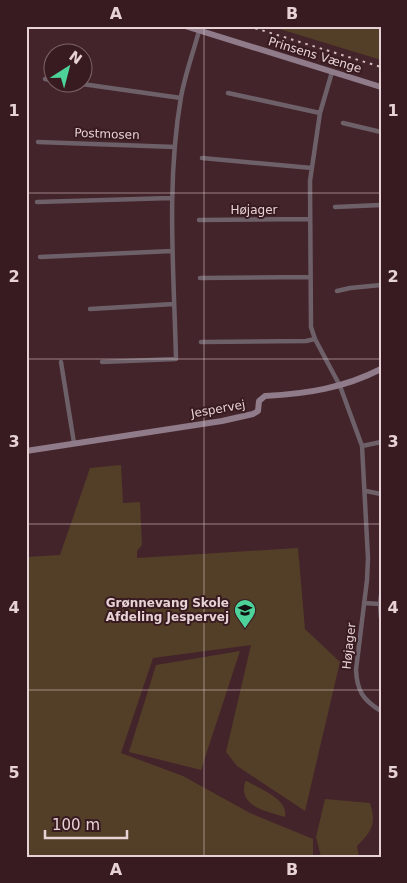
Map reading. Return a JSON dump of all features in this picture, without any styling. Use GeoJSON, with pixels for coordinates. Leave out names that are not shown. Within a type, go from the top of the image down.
{"type":"FeatureCollection","features":[{"type":"Feature","properties":{"kind":"street","name":"Prinsens Vænge"},"geometry":{"type":"LineString","coordinates":[[185,26],[381,87]]}},
{"type":"Feature","properties":{"kind":"street"},"geometry":{"type":"LineString","coordinates":[[102,362],[176,359],[172,251],[172,198],[175,147],[181,98],[199,31]]}},
{"type":"Feature","properties":{"kind":"street","name":"Højager"},"geometry":{"type":"LineString","coordinates":[[332,72],[320,113],[312,168],[310,219],[311,327],[315,339],[340,386],[362,446],[366,491],[368,558],[356,682],[360,693],[369,704],[381,711]]}},
{"type":"Feature","properties":{"kind":"street"},"geometry":{"type":"LineString","coordinates":[[92,85],[181,98]]}},
{"type":"Feature","properties":{"kind":"street"},"geometry":{"type":"LineString","coordinates":[[228,93],[320,113]]}},
{"type":"Feature","properties":{"kind":"street"},"geometry":{"type":"LineString","coordinates":[[343,123],[381,132]]}},
{"type":"Feature","properties":{"kind":"street","name":"Postmosen"},"geometry":{"type":"LineString","coordinates":[[38,142],[175,147]]}},
{"type":"Feature","properties":{"kind":"street"},"geometry":{"type":"LineString","coordinates":[[202,158],[312,168]]}},
{"type":"Feature","properties":{"kind":"street"},"geometry":{"type":"LineString","coordinates":[[37,202],[172,198]]}},
{"type":"Feature","properties":{"kind":"street"},"geometry":{"type":"LineString","coordinates":[[336,207],[381,205]]}},
{"type":"Feature","properties":{"kind":"street","name":"Højager"},"geometry":{"type":"LineString","coordinates":[[199,220],[310,219]]}},
{"type":"Feature","properties":{"kind":"street"},"geometry":{"type":"LineString","coordinates":[[40,257],[172,251]]}},
{"type":"Feature","properties":{"kind":"street"},"geometry":{"type":"LineString","coordinates":[[200,278],[310,277]]}},
{"type":"Feature","properties":{"kind":"street"},"geometry":{"type":"LineString","coordinates":[[337,291],[381,285]]}},
{"type":"Feature","properties":{"kind":"street"},"geometry":{"type":"LineString","coordinates":[[90,308],[174,304]]}},
{"type":"Feature","properties":{"kind":"street"},"geometry":{"type":"LineString","coordinates":[[201,342],[306,341],[315,339]]}},
{"type":"Feature","properties":{"kind":"street"},"geometry":{"type":"LineString","coordinates":[[61,362],[74,443]]}},
{"type":"Feature","properties":{"kind":"street","name":"Jespervej"},"geometry":{"type":"LineString","coordinates":[[26,450],[236,418],[258,411],[259,401],[265,396],[311,393],[340,386],[381,369]]}},
{"type":"Feature","properties":{"kind":"street"},"geometry":{"type":"LineString","coordinates":[[362,446],[381,442]]}},
{"type":"Feature","properties":{"kind":"street"},"geometry":{"type":"LineString","coordinates":[[366,491],[381,494]]}},
{"type":"Feature","properties":{"kind":"street"},"geometry":{"type":"LineString","coordinates":[[381,595],[381,618]]}},
{"type":"Feature","properties":{"kind":"street"},"geometry":{"type":"LineString","coordinates":[[364,602],[380,604]]}},
{"type":"Feature","properties":{"kind":"shaded area"},"geometry":{"type":"Polygon","coordinates":[[[270,26],[381,26],[381,60],[270,26]]]}},
{"type":"Feature","properties":{"kind":"shaded area"},"geometry":{"type":"Polygon","coordinates":[[[121,465],[123,503],[140,502],[142,545],[137,551],[137,558],[298,548],[305,629],[340,662],[305,811],[237,766],[226,752],[251,645],[153,658],[121,753],[183,776],[250,813],[313,839],[313,857],[26,857],[26,557],[60,555],[90,468],[121,465]]]}},
{"type":"Feature","properties":{"kind":"shaded area"},"geometry":{"type":"Polygon","coordinates":[[[240,651],[201,770],[129,752],[156,665],[240,651]]]}},
{"type":"Feature","properties":{"kind":"shaded area"},"geometry":{"type":"Polygon","coordinates":[[[247,781],[278,800],[285,811],[285,817],[256,807],[250,802],[244,790],[245,782],[247,781]]]}},
{"type":"Feature","properties":{"kind":"shaded area"},"geometry":{"type":"Polygon","coordinates":[[[325,799],[370,803],[373,822],[369,832],[357,846],[359,857],[321,857],[316,837],[325,799]]]}},
{"type":"Feature","properties":{"kind":"railway"},"geometry":{"type":"LineString","coordinates":[[248,26],[381,67]]}},
{"type":"Feature","properties":{"kind":"place","name":"Grønnevang Skole Afdeling Jespervej"},"geometry":{"type":"Point","coordinates":[245,629]}}]}
